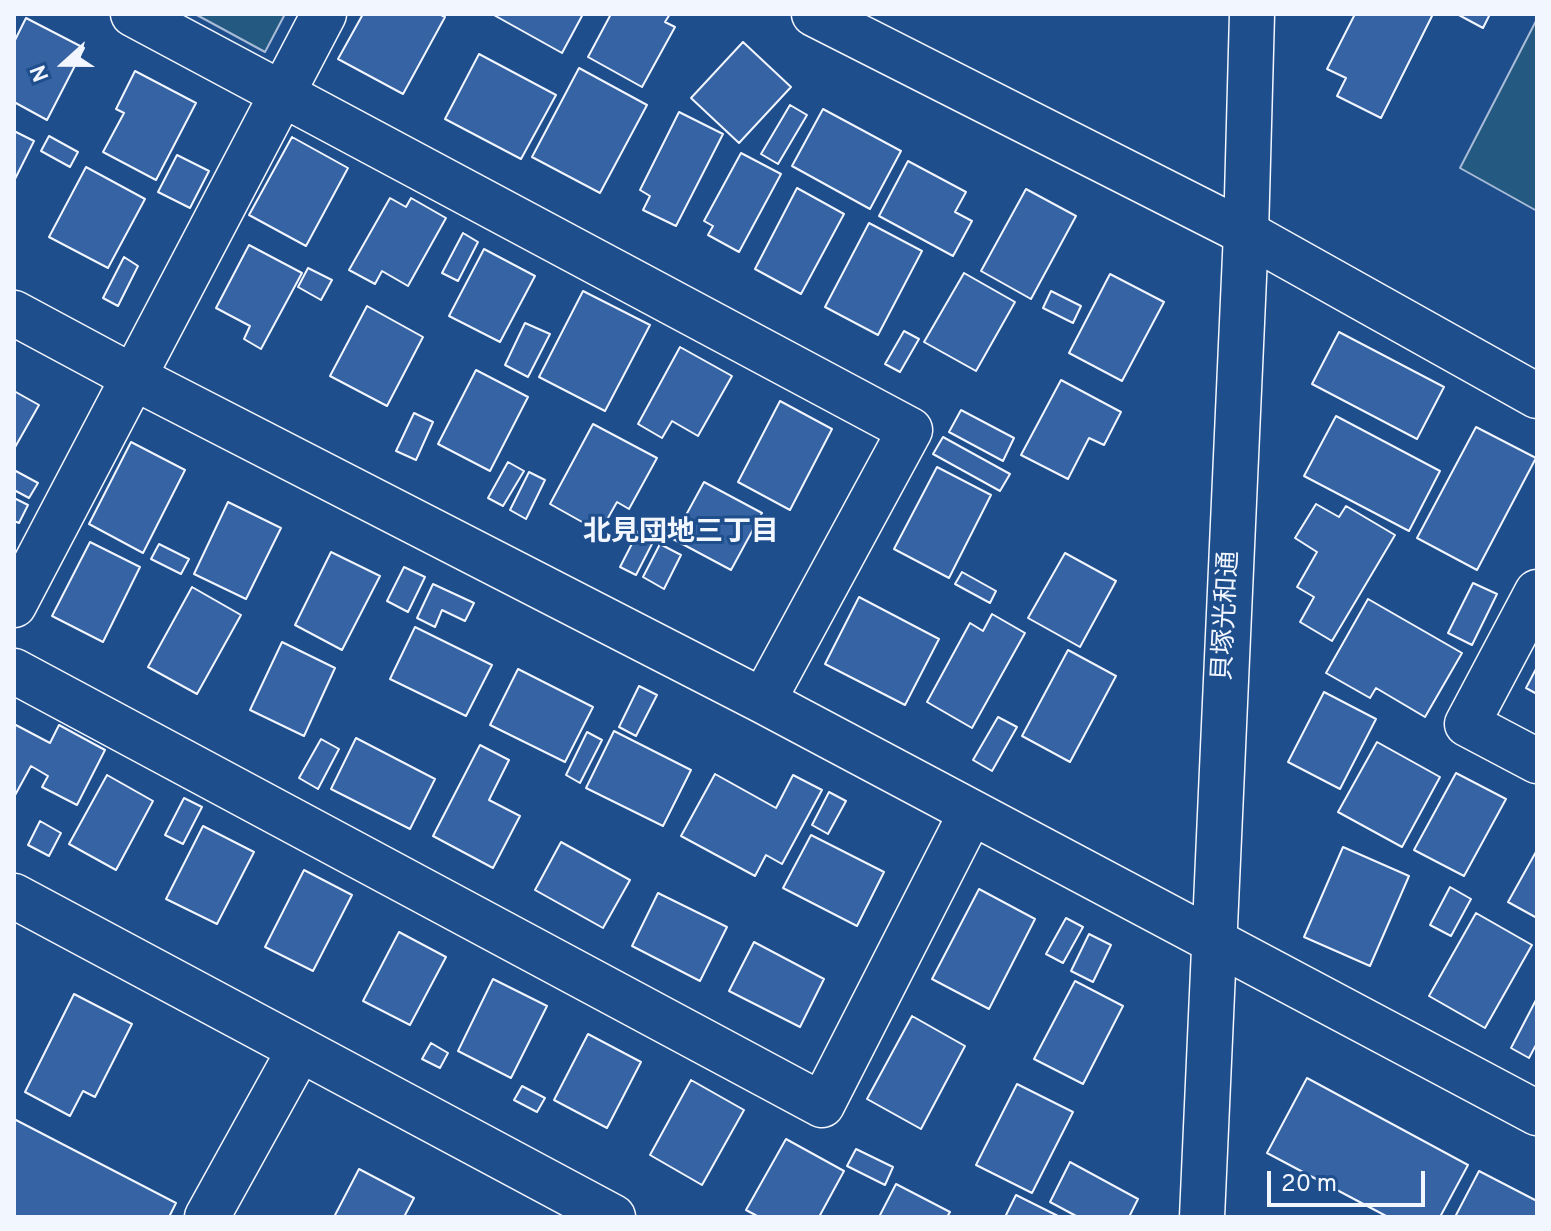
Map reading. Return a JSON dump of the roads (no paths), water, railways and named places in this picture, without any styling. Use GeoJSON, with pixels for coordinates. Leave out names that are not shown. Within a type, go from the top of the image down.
{"type":"FeatureCollection","features":[{"type":"Feature","properties":{"kind":"street"},"geometry":{"type":"LineString","coordinates":[[133,14],[910,430],[763,701]]}},
{"type":"Feature","properties":{"kind":"street"},"geometry":{"type":"LineString","coordinates":[[14,605],[324,14]]}},
{"type":"Feature","properties":{"kind":"street"},"geometry":{"type":"LineString","coordinates":[[814,14],[854,25],[1246,233],[1537,396]]}},
{"type":"Feature","properties":{"kind":"street","name":"貝塚光和通"},"geometry":{"type":"LineString","coordinates":[[1202,1217],[1246,233],[1252,14]]}},
{"type":"Feature","properties":{"kind":"street"},"geometry":{"type":"LineString","coordinates":[[14,313],[763,701],[1537,1113]]}},
{"type":"Feature","properties":{"kind":"street"},"geometry":{"type":"LineString","coordinates":[[1537,592],[1467,724],[1537,761]]}},
{"type":"Feature","properties":{"kind":"street"},"geometry":{"type":"LineString","coordinates":[[14,671],[822,1105],[971,813]]}},
{"type":"Feature","properties":{"kind":"street"},"geometry":{"type":"LineString","coordinates":[[14,896],[613,1217]]}},
{"type":"Feature","properties":{"kind":"street"},"geometry":{"type":"LineString","coordinates":[[207,1217],[300,1049]]}},
{"type":"Feature","properties":{"kind":"district","name":"北見団地三丁目"},"geometry":{"type":"Point","coordinates":[681,534]}}]}
